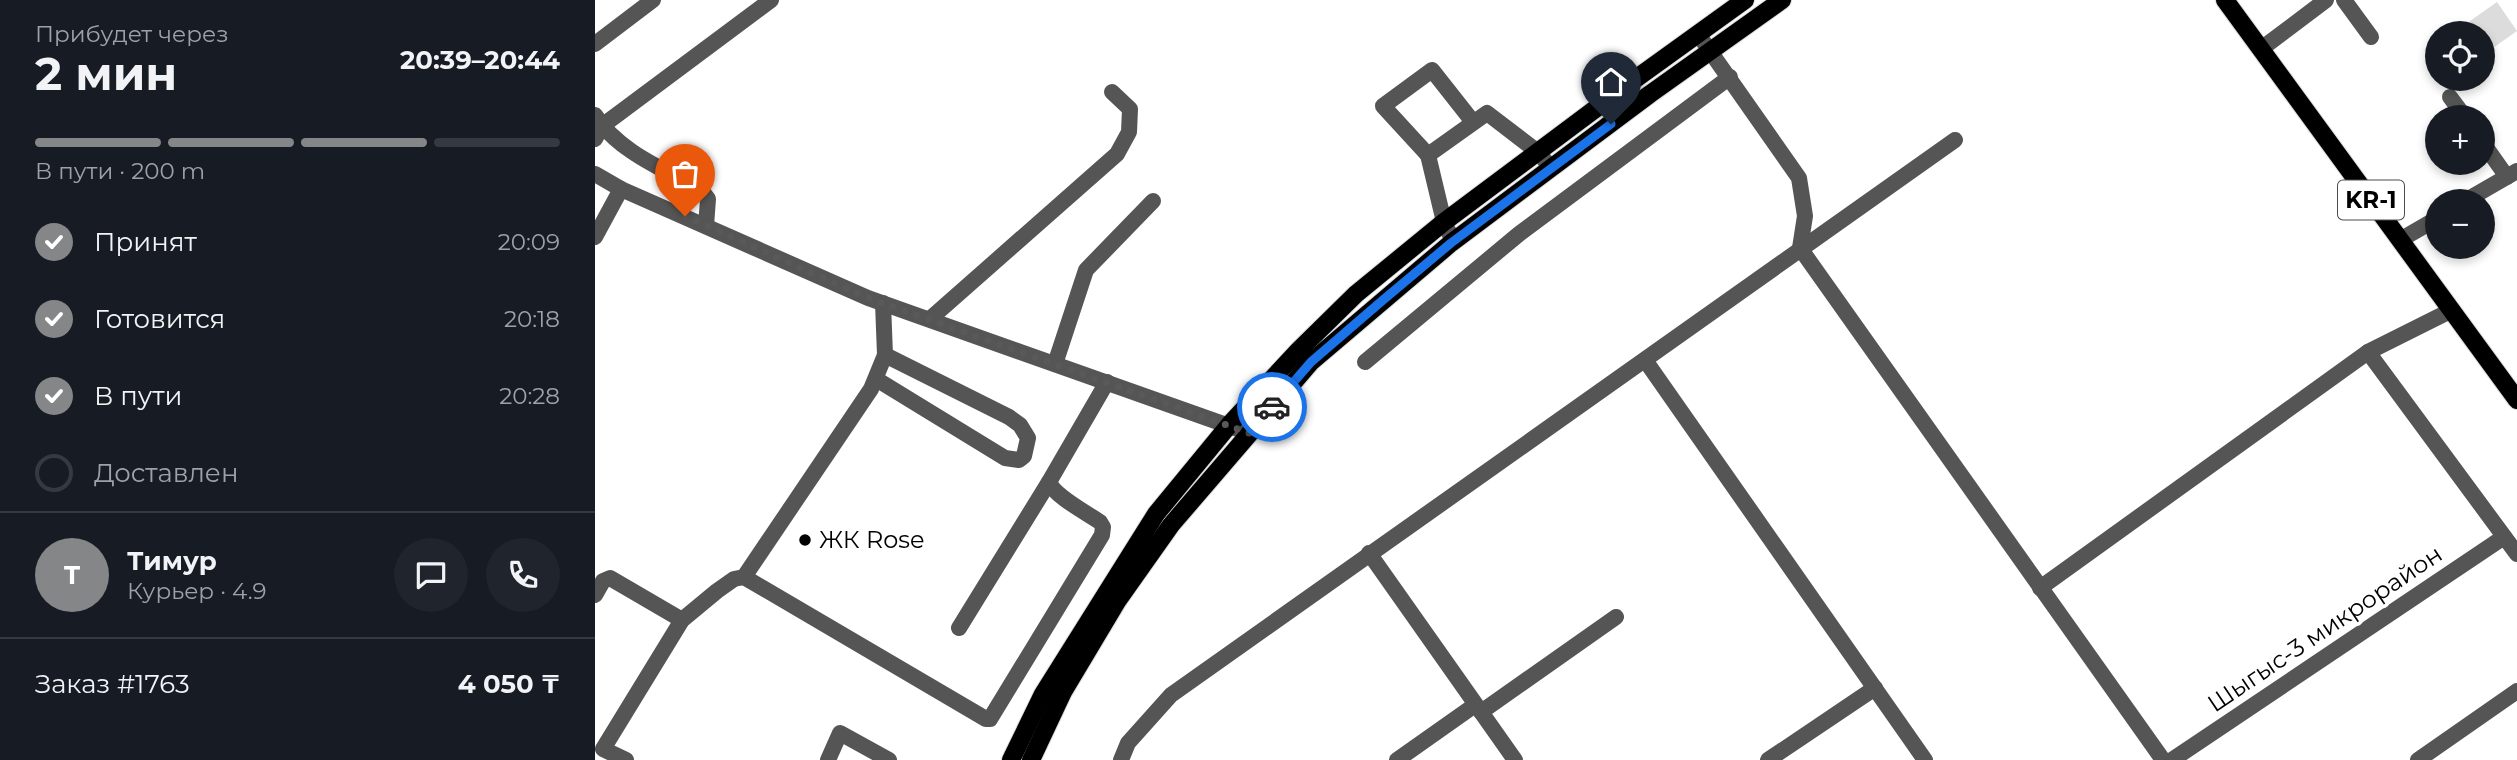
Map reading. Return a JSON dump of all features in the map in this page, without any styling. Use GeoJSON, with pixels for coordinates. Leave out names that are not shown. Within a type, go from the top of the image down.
{"type":"FeatureCollection","features":[{"type":"Feature","properties":{"kind":"main road"},"geometry":{"type":"LineString","coordinates":[[1011,760],[1043,694],[1156,514],[1230,424],[1298,351],[1356,294],[1444,222],[1745,0]]}},
{"type":"Feature","properties":{"kind":"main road"},"geometry":{"type":"LineString","coordinates":[[1031,760],[1063,692],[1118,600],[1171,525],[1311,362],[1453,241],[1782,0]]}},
{"type":"Feature","properties":{"kind":"main road","name":"KR-1"},"geometry":{"type":"LineString","coordinates":[[2225,0],[2517,400]]}},
{"type":"Feature","properties":{"kind":"street"},"geometry":{"type":"LineString","coordinates":[[595,44],[653,0]]}},
{"type":"Feature","properties":{"kind":"street"},"geometry":{"type":"LineString","coordinates":[[706,226],[708,199],[701,190],[597,127],[771,0]]}},
{"type":"Feature","properties":{"kind":"street"},"geometry":{"type":"LineString","coordinates":[[2261,49],[2326,0]]}},
{"type":"Feature","properties":{"kind":"street"},"geometry":{"type":"LineString","coordinates":[[2344,0],[2371,37]]}},
{"type":"Feature","properties":{"kind":"street"},"geometry":{"type":"LineString","coordinates":[[1698,34],[1799,178],[1805,216],[1800,248],[2163,760]]}},
{"type":"Feature","properties":{"kind":"street"},"geometry":{"type":"LineString","coordinates":[[1453,241],[1444,222],[1428,155],[1383,106],[1432,70],[1473,122]]}},
{"type":"Feature","properties":{"kind":"street"},"geometry":{"type":"LineString","coordinates":[[1365,362],[1519,234],[1730,77]]}},
{"type":"Feature","properties":{"kind":"street"},"geometry":{"type":"LineString","coordinates":[[931,318],[1117,154],[1129,132],[1130,109],[1112,92]]}},
{"type":"Feature","properties":{"kind":"street"},"geometry":{"type":"LineString","coordinates":[[2450,97],[2456,105]]}},
{"type":"Feature","properties":{"kind":"street"},"geometry":{"type":"LineString","coordinates":[[1428,155],[1487,113],[1538,152],[1551,168]]}},
{"type":"Feature","properties":{"kind":"street"},"geometry":{"type":"LineString","coordinates":[[1121,760],[1128,743],[1171,695],[1955,140]]}},
{"type":"Feature","properties":{"kind":"street"},"geometry":{"type":"LineString","coordinates":[[2486,189],[2512,174],[2495,156]]}},
{"type":"Feature","properties":{"kind":"street"},"geometry":{"type":"LineString","coordinates":[[595,174],[621,188],[883,303],[1230,424],[1249,433]]}},
{"type":"Feature","properties":{"kind":"street"},"geometry":{"type":"LineString","coordinates":[[595,237],[621,188]]}},
{"type":"Feature","properties":{"kind":"street"},"geometry":{"type":"LineString","coordinates":[[1055,364],[1086,270],[1153,201]]}},
{"type":"Feature","properties":{"kind":"street"},"geometry":{"type":"LineString","coordinates":[[2400,240],[2425,226]]}},
{"type":"Feature","properties":{"kind":"street"},"geometry":{"type":"LineString","coordinates":[[626,760],[600,754],[683,620],[717,591],[734,579],[744,576],[876,379],[885,355],[883,303]]}},
{"type":"Feature","properties":{"kind":"street"},"geometry":{"type":"LineString","coordinates":[[2041,587],[2368,352],[2452,310]]}},
{"type":"Feature","properties":{"kind":"street"},"geometry":{"type":"LineString","coordinates":[[2368,352],[2517,554]]}},
{"type":"Feature","properties":{"kind":"street"},"geometry":{"type":"LineString","coordinates":[[876,379],[1005,458],[1019,460],[1024,456],[1028,438],[1020,425],[1009,417],[885,355]]}},
{"type":"Feature","properties":{"kind":"street"},"geometry":{"type":"LineString","coordinates":[[1645,360],[1925,760]]}},
{"type":"Feature","properties":{"kind":"street"},"geometry":{"type":"LineString","coordinates":[[959,628],[1107,382]]}},
{"type":"Feature","properties":{"kind":"street"},"geometry":{"type":"LineString","coordinates":[[744,576],[988,720],[1102,535],[1103,527],[1100,522],[1057,493],[1049,482]]}},
{"type":"Feature","properties":{"kind":"street","name":"Шыгыс-3 микрорайон"},"geometry":{"type":"LineString","coordinates":[[2172,760],[2504,537]]}},
{"type":"Feature","properties":{"kind":"street"},"geometry":{"type":"LineString","coordinates":[[1369,554],[1515,760]]}},
{"type":"Feature","properties":{"kind":"street"},"geometry":{"type":"LineString","coordinates":[[595,595],[603,580],[610,578],[683,620]]}},
{"type":"Feature","properties":{"kind":"street"},"geometry":{"type":"LineString","coordinates":[[1397,760],[1616,617]]}},
{"type":"Feature","properties":{"kind":"street"},"geometry":{"type":"LineString","coordinates":[[1768,760],[1875,688]]}},
{"type":"Feature","properties":{"kind":"street"},"geometry":{"type":"LineString","coordinates":[[2418,760],[2517,691]]}},
{"type":"Feature","properties":{"kind":"street"},"geometry":{"type":"LineString","coordinates":[[828,760],[840,733],[889,760]]}},
{"type":"Feature","properties":{"kind":"shaded area"},"geometry":{"type":"Polygon","coordinates":[[[2497,2],[2517,31],[2495,47],[2495,21],[2470,21],[2497,2]]]}},
{"type":"Feature","properties":{"kind":"way so far"},"geometry":{"type":"LineString","coordinates":[[685,216],[868,298],[931,318],[1249,433],[1272,407]]}},
{"type":"Feature","properties":{"kind":"place","name":"ЖК Rose"},"geometry":{"type":"Point","coordinates":[805,540]}},
{"type":"Feature","properties":{"kind":"route"},"geometry":{"type":"LineString","coordinates":[[1272,407],[1311,362],[1451,243],[1611,124]]}}]}
